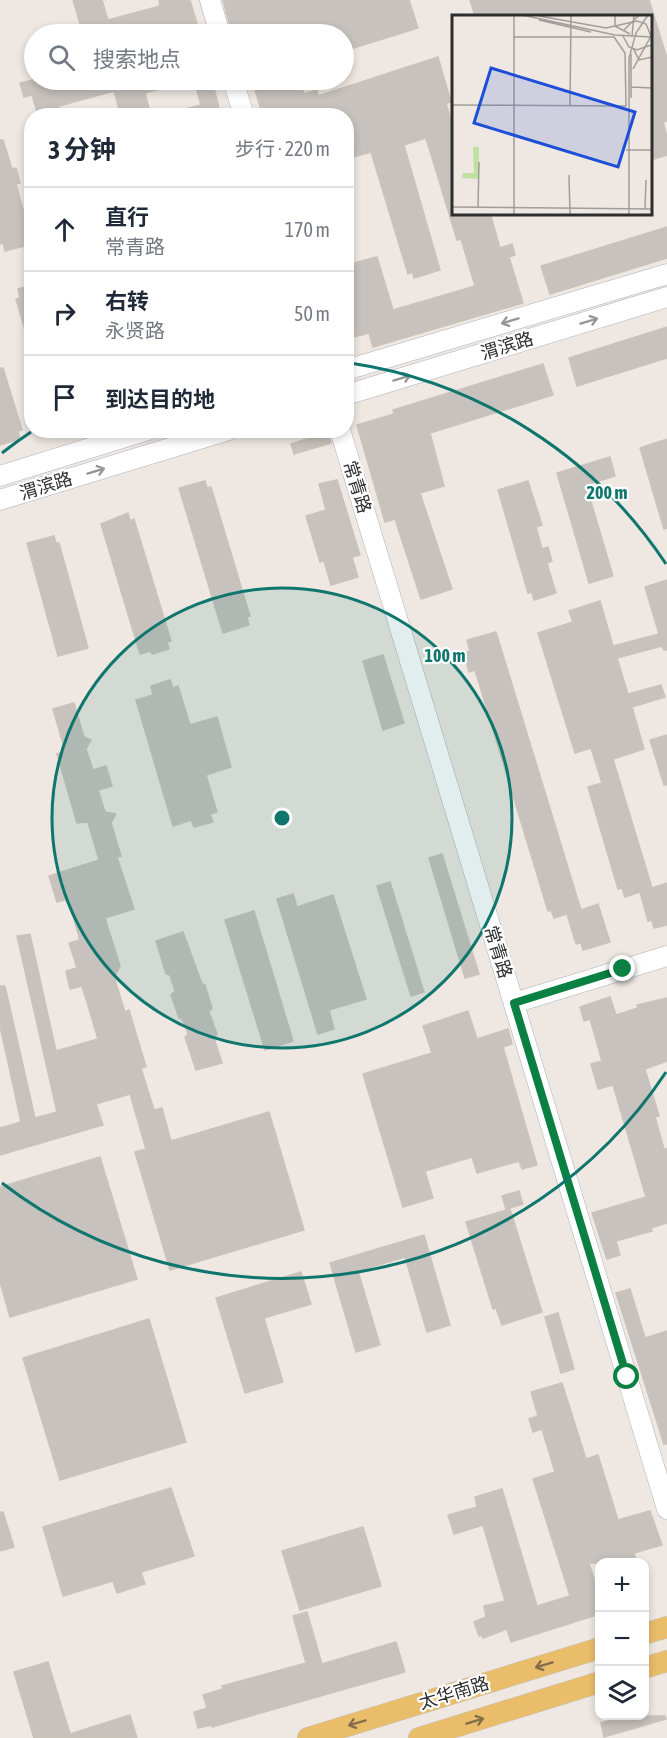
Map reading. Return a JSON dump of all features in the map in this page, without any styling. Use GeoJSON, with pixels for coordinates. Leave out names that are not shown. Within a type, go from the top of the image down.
{"type":"FeatureCollection","features":[{"type":"Feature","properties":{"kind":"main road"},"geometry":{"type":"LineString","coordinates":[[649,1633],[667,1627]]}},
{"type":"Feature","properties":{"kind":"main road","name":"太华南路"},"geometry":{"type":"LineString","coordinates":[[308,1738],[595,1650]]}},
{"type":"Feature","properties":{"kind":"main road"},"geometry":{"type":"LineString","coordinates":[[649,1667],[667,1661]]}},
{"type":"Feature","properties":{"kind":"main road","name":"太华南路"},"geometry":{"type":"LineString","coordinates":[[419,1738],[595,1684]]}},
{"type":"Feature","properties":{"kind":"street"},"geometry":{"type":"LineString","coordinates":[[210,0],[217,24]]}},
{"type":"Feature","properties":{"kind":"street"},"geometry":{"type":"LineString","coordinates":[[236,90],[242,108]]}},
{"type":"Feature","properties":{"kind":"street","name":"渭滨路"},"geometry":{"type":"LineString","coordinates":[[354,368],[667,274]]}},
{"type":"Feature","properties":{"kind":"street","name":"渭滨路"},"geometry":{"type":"LineString","coordinates":[[354,393],[667,297]]}},
{"type":"Feature","properties":{"kind":"street","name":"渭滨路"},"geometry":{"type":"LineString","coordinates":[[0,476],[122,438]]}},
{"type":"Feature","properties":{"kind":"street","name":"渭滨路"},"geometry":{"type":"LineString","coordinates":[[0,500],[203,438]]}},
{"type":"Feature","properties":{"kind":"street","name":"常青路"},"geometry":{"type":"LineString","coordinates":[[342,438],[667,1509]]}},
{"type":"Feature","properties":{"kind":"street"},"geometry":{"type":"LineString","coordinates":[[514,1003],[667,956]]}},
{"type":"Feature","properties":{"kind":"building"},"geometry":{"type":"Polygon","coordinates":[[[73,0],[102,0],[108,20],[160,6],[159,0],[190,0],[197,24],[80,24],[73,0]]]}},
{"type":"Feature","properties":{"kind":"building"},"geometry":{"type":"Polygon","coordinates":[[[223,0],[409,0],[418,28],[354,48],[354,24],[229,24],[223,0]]]}},
{"type":"Feature","properties":{"kind":"building"},"geometry":{"type":"Polygon","coordinates":[[[470,0],[649,0],[667,58],[667,121],[663,122],[667,137],[667,155],[652,160],[652,15],[475,15],[470,0]]]}},
{"type":"Feature","properties":{"kind":"building"},"geometry":{"type":"Polygon","coordinates":[[[438,57],[451,102],[446,103],[452,124],[452,214],[490,214],[500,248],[512,244],[515,255],[509,257],[523,303],[373,347],[369,333],[354,337],[354,263],[377,257],[393,310],[475,286],[461,239],[457,240],[426,138],[404,145],[440,270],[414,278],[412,272],[408,274],[371,152],[354,157],[354,108],[261,108],[255,90],[303,90],[304,94],[317,90],[318,96],[336,90],[354,90],[354,84],[438,57]]]}},
{"type":"Feature","properties":{"kind":"building"},"geometry":{"type":"Polygon","coordinates":[[[24,82],[24,90],[156,90],[145,93],[149,108],[119,108],[114,91],[59,106],[59,108],[36,108],[32,95],[24,97],[20,83],[24,82]]]}},
{"type":"Feature","properties":{"kind":"building"},"geometry":{"type":"Polygon","coordinates":[[[197,90],[214,90],[219,108],[190,108],[201,105],[197,90]]]}},
{"type":"Feature","properties":{"kind":"building"},"geometry":{"type":"Polygon","coordinates":[[[0,140],[3,140],[12,169],[16,168],[20,183],[16,184],[24,213],[24,246],[5,251],[3,243],[0,244],[0,140]]]}},
{"type":"Feature","properties":{"kind":"building"},"geometry":{"type":"Polygon","coordinates":[[[667,227],[667,258],[550,294],[541,266],[667,227]]]}},
{"type":"Feature","properties":{"kind":"building"},"geometry":{"type":"Polygon","coordinates":[[[24,287],[24,326],[16,299],[20,298],[18,289],[24,287]]]}},
{"type":"Feature","properties":{"kind":"building"},"geometry":{"type":"Polygon","coordinates":[[[667,327],[667,358],[577,386],[569,358],[667,327]]]}},
{"type":"Feature","properties":{"kind":"building"},"geometry":{"type":"Polygon","coordinates":[[[543,364],[553,395],[430,433],[444,486],[420,493],[452,589],[421,599],[395,519],[385,522],[357,425],[394,414],[393,410],[543,364]]]}},
{"type":"Feature","properties":{"kind":"building"},"geometry":{"type":"Polygon","coordinates":[[[0,368],[3,368],[22,430],[18,431],[20,439],[0,445],[0,368]]]}},
{"type":"Feature","properties":{"kind":"building"},"geometry":{"type":"Polygon","coordinates":[[[310,438],[330,438],[331,443],[294,454],[291,444],[310,438]]]}},
{"type":"Feature","properties":{"kind":"building"},"geometry":{"type":"Polygon","coordinates":[[[667,439],[667,528],[664,529],[640,448],[667,439]]]}},
{"type":"Feature","properties":{"kind":"building"},"geometry":{"type":"Polygon","coordinates":[[[610,457],[615,476],[586,485],[613,576],[589,583],[557,473],[610,457]]]}},
{"type":"Feature","properties":{"kind":"building"},"geometry":{"type":"Polygon","coordinates":[[[337,480],[360,555],[352,557],[358,577],[331,585],[324,561],[320,562],[306,516],[326,510],[319,484],[337,480]]]}},
{"type":"Feature","properties":{"kind":"building"},"geometry":{"type":"Polygon","coordinates":[[[205,481],[207,488],[211,487],[250,616],[247,617],[249,625],[223,633],[179,488],[205,481]]]}},
{"type":"Feature","properties":{"kind":"building"},"geometry":{"type":"Polygon","coordinates":[[[528,481],[542,525],[536,527],[542,549],[548,547],[552,561],[547,563],[556,593],[534,600],[532,592],[528,593],[498,490],[528,481]]]}},
{"type":"Feature","properties":{"kind":"building"},"geometry":{"type":"Polygon","coordinates":[[[128,513],[130,521],[134,519],[171,641],[167,642],[169,649],[152,654],[151,651],[140,654],[101,524],[128,513]]]}},
{"type":"Feature","properties":{"kind":"building"},"geometry":{"type":"Polygon","coordinates":[[[54,536],[56,543],[59,543],[88,648],[58,656],[27,543],[54,536]]]}},
{"type":"Feature","properties":{"kind":"building"},"geometry":{"type":"Polygon","coordinates":[[[667,580],[667,650],[664,650],[662,646],[617,658],[628,694],[661,685],[665,697],[632,707],[644,749],[613,759],[652,888],[667,883],[667,925],[654,928],[652,920],[648,921],[640,892],[625,897],[622,888],[618,889],[588,787],[602,783],[591,748],[575,753],[538,633],[573,622],[569,611],[600,601],[613,646],[659,634],[645,587],[667,580]]]}},
{"type":"Feature","properties":{"kind":"building"},"geometry":{"type":"Polygon","coordinates":[[[496,632],[581,910],[598,904],[610,942],[583,950],[581,943],[576,944],[567,914],[554,918],[551,910],[548,911],[475,670],[469,672],[464,653],[470,651],[467,640],[496,632]]]}},
{"type":"Feature","properties":{"kind":"building"},"geometry":{"type":"Polygon","coordinates":[[[383,655],[404,723],[383,730],[363,661],[383,655]]]}},
{"type":"Feature","properties":{"kind":"building"},"geometry":{"type":"Polygon","coordinates":[[[170,680],[173,688],[178,686],[190,725],[217,717],[231,767],[206,775],[217,812],[210,814],[213,822],[194,827],[191,820],[173,826],[136,700],[153,695],[151,686],[170,680]]]}},
{"type":"Feature","properties":{"kind":"building"},"geometry":{"type":"Polygon","coordinates":[[[74,703],[84,737],[91,740],[86,749],[93,770],[106,766],[112,786],[98,790],[105,812],[116,814],[111,823],[121,856],[117,857],[134,909],[105,918],[120,966],[114,977],[125,1012],[129,1010],[146,1067],[141,1068],[154,1110],[162,1108],[171,1141],[269,1112],[304,1230],[170,1270],[135,1152],[146,1149],[130,1094],[96,1104],[103,1125],[0,1155],[0,1128],[21,1122],[0,1026],[0,986],[5,986],[35,1118],[57,1112],[17,936],[30,934],[56,1051],[98,1039],[82,986],[70,989],[66,971],[77,968],[69,943],[80,940],[68,899],[57,902],[49,876],[99,860],[88,822],[77,823],[57,754],[65,751],[53,709],[74,703]]]}},
{"type":"Feature","properties":{"kind":"building"},"geometry":{"type":"Polygon","coordinates":[[[667,735],[667,785],[664,785],[650,740],[667,735]]]}},
{"type":"Feature","properties":{"kind":"building"},"geometry":{"type":"Polygon","coordinates":[[[442,854],[479,974],[465,978],[429,858],[442,854]]]}},
{"type":"Feature","properties":{"kind":"building"},"geometry":{"type":"Polygon","coordinates":[[[390,882],[424,992],[411,996],[377,886],[390,882]]]}},
{"type":"Feature","properties":{"kind":"building"},"geometry":{"type":"Polygon","coordinates":[[[293,894],[297,907],[333,895],[366,999],[329,1010],[334,1029],[318,1034],[277,899],[293,894]]]}},
{"type":"Feature","properties":{"kind":"building"},"geometry":{"type":"Polygon","coordinates":[[[254,911],[293,1041],[265,1050],[225,920],[254,911]]]}},
{"type":"Feature","properties":{"kind":"building"},"geometry":{"type":"Polygon","coordinates":[[[183,932],[212,1008],[209,1012],[217,1034],[214,1038],[222,1063],[196,1070],[185,1037],[188,1034],[182,1019],[179,1018],[171,995],[175,991],[170,975],[166,974],[156,941],[183,932]]]}},
{"type":"Feature","properties":{"kind":"building"},"geometry":{"type":"Polygon","coordinates":[[[610,997],[616,1015],[638,1008],[637,1005],[667,998],[667,1061],[645,1069],[659,1116],[655,1117],[664,1149],[667,1149],[667,1223],[651,1228],[652,1231],[616,1241],[620,1255],[607,1259],[592,1213],[646,1197],[613,1085],[598,1089],[591,1064],[602,1061],[590,1019],[584,1021],[580,1007],[610,997]]]}},
{"type":"Feature","properties":{"kind":"building"},"geometry":{"type":"Polygon","coordinates":[[[468,1011],[477,1039],[508,1029],[512,1044],[503,1047],[537,1165],[522,1169],[519,1161],[477,1173],[472,1157],[425,1171],[433,1198],[403,1207],[363,1074],[432,1053],[423,1026],[468,1011]]]}},
{"type":"Feature","properties":{"kind":"building"},"geometry":{"type":"Polygon","coordinates":[[[100,1157],[137,1279],[10,1317],[0,1282],[0,1187],[100,1157]]]}},
{"type":"Feature","properties":{"kind":"building"},"geometry":{"type":"Polygon","coordinates":[[[519,1191],[523,1204],[506,1209],[502,1196],[519,1191]]]}},
{"type":"Feature","properties":{"kind":"building"},"geometry":{"type":"Polygon","coordinates":[[[510,1209],[542,1312],[502,1325],[496,1308],[493,1309],[466,1222],[510,1209]]]}},
{"type":"Feature","properties":{"kind":"building"},"geometry":{"type":"Polygon","coordinates":[[[424,1235],[450,1325],[427,1332],[405,1257],[358,1271],[380,1345],[356,1352],[330,1263],[424,1235]]]}},
{"type":"Feature","properties":{"kind":"building"},"geometry":{"type":"Polygon","coordinates":[[[301,1272],[311,1304],[264,1318],[283,1382],[245,1393],[216,1298],[301,1272]]]}},
{"type":"Feature","properties":{"kind":"building"},"geometry":{"type":"Polygon","coordinates":[[[630,1289],[645,1338],[667,1331],[667,1444],[664,1444],[616,1293],[630,1289]]]}},
{"type":"Feature","properties":{"kind":"building"},"geometry":{"type":"Polygon","coordinates":[[[558,1313],[574,1369],[561,1373],[545,1317],[558,1313]]]}},
{"type":"Feature","properties":{"kind":"building"},"geometry":{"type":"Polygon","coordinates":[[[149,1319],[186,1442],[60,1480],[23,1358],[149,1319]]]}},
{"type":"Feature","properties":{"kind":"building"},"geometry":{"type":"Polygon","coordinates":[[[562,1383],[586,1459],[598,1455],[618,1520],[650,1511],[662,1545],[634,1553],[636,1558],[595,1558],[595,1563],[589,1563],[595,1582],[595,1616],[511,1642],[507,1629],[483,1638],[482,1635],[479,1636],[474,1622],[486,1617],[484,1606],[505,1601],[483,1525],[454,1534],[448,1515],[477,1507],[475,1497],[502,1489],[537,1606],[570,1596],[533,1479],[555,1472],[542,1429],[533,1432],[529,1419],[538,1416],[531,1392],[562,1383]]]}},
{"type":"Feature","properties":{"kind":"building"},"geometry":{"type":"Polygon","coordinates":[[[171,1488],[194,1556],[141,1572],[145,1584],[117,1593],[113,1581],[63,1596],[43,1527],[171,1488]]]}},
{"type":"Feature","properties":{"kind":"building"},"geometry":{"type":"Polygon","coordinates":[[[0,1512],[3,1512],[14,1547],[0,1551],[0,1512]]]}},
{"type":"Feature","properties":{"kind":"building"},"geometry":{"type":"Polygon","coordinates":[[[363,1527],[381,1586],[300,1610],[282,1551],[363,1527]]]}},
{"type":"Feature","properties":{"kind":"building"},"geometry":{"type":"Polygon","coordinates":[[[307,1612],[322,1664],[396,1642],[405,1672],[212,1727],[211,1725],[198,1728],[194,1712],[207,1708],[203,1695],[223,1689],[222,1686],[306,1663],[293,1616],[307,1612]]]}},
{"type":"Feature","properties":{"kind":"building"},"geometry":{"type":"Polygon","coordinates":[[[48,1662],[70,1734],[130,1715],[137,1738],[34,1738],[14,1672],[48,1662]]]}},
{"type":"Feature","properties":{"kind":"building"},"geometry":{"type":"Polygon","coordinates":[[[649,1716],[665,1716],[666,1719],[604,1737],[601,1723],[611,1720],[649,1720],[649,1716]]]}},
{"type":"Feature","properties":{"kind":"route"},"geometry":{"type":"LineString","coordinates":[[623,969],[514,1003],[627,1377]]}}]}
